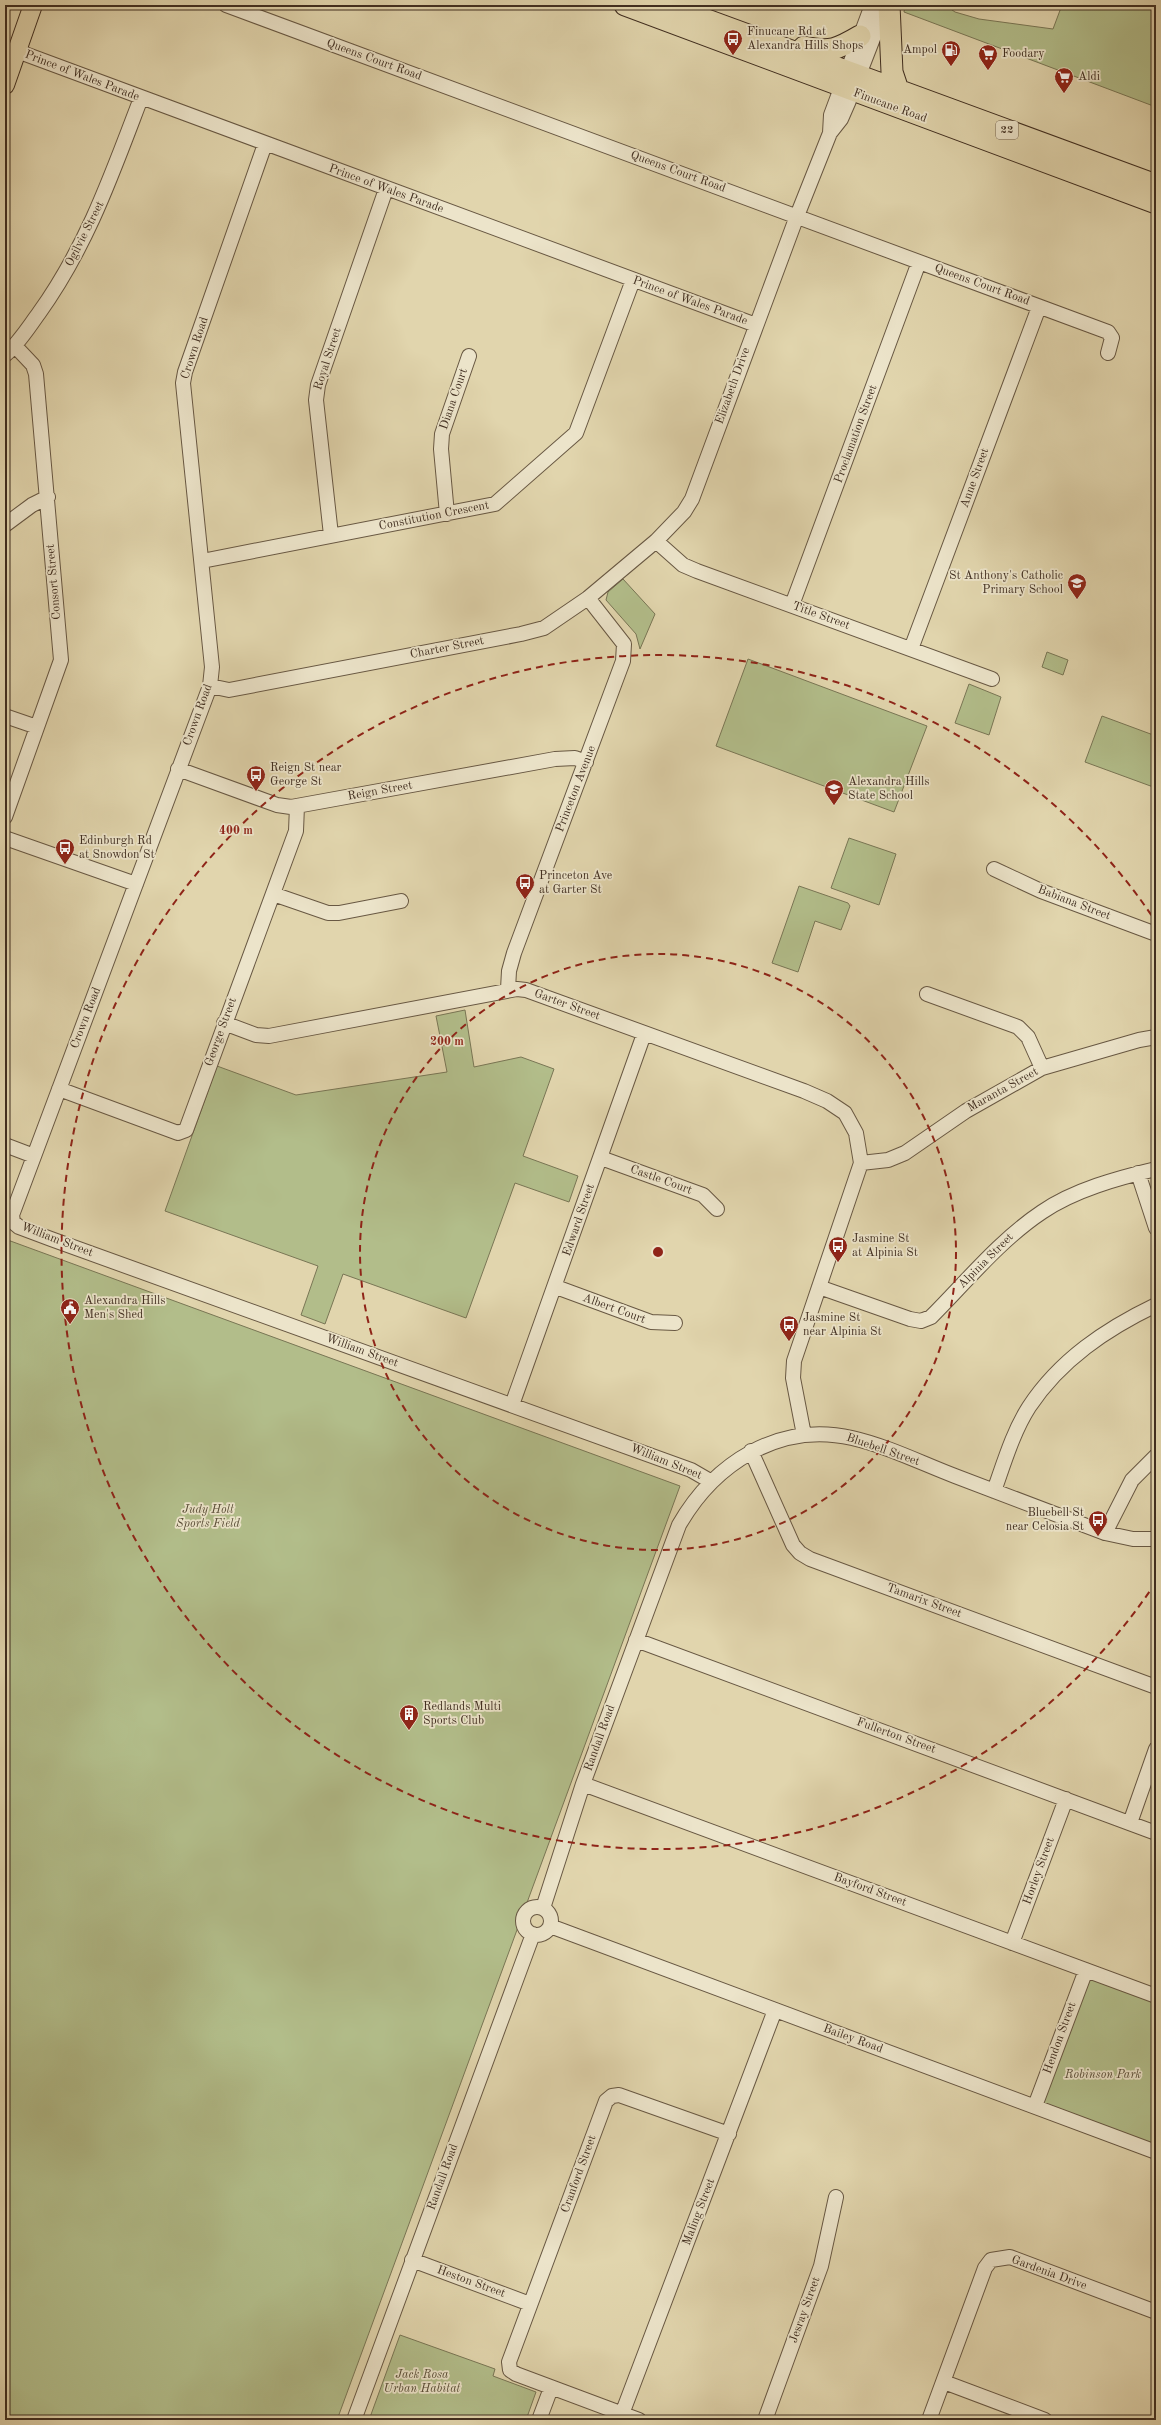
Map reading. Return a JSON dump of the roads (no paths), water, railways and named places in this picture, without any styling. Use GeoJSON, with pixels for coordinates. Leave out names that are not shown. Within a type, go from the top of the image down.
{"type":"FeatureCollection","features":[{"type":"Feature","properties":{"kind":"highway","name":"Finucane Road"},"geometry":{"type":"LineString","coordinates":[[625,5],[850,82],[1156,204]]}},
{"type":"Feature","properties":{"kind":"highway","name":"Finucane Road"},"geometry":{"type":"LineString","coordinates":[[666,5],[778,45],[850,82],[898,90],[1156,185]]}},
{"type":"Feature","properties":{"kind":"highway"},"geometry":{"type":"LineString","coordinates":[[887,5],[892,68],[898,90]]}},
{"type":"Feature","properties":{"kind":"highway"},"geometry":{"type":"LineString","coordinates":[[778,45],[793,44],[819,51],[831,50],[860,36]]}},
{"type":"Feature","properties":{"kind":"main road"},"geometry":{"type":"LineString","coordinates":[[5,85],[33,5]]}},
{"type":"Feature","properties":{"kind":"street","name":"Queens Court Road"},"geometry":{"type":"LineString","coordinates":[[226,5],[1108,332],[1112,338],[1108,353]]}},
{"type":"Feature","properties":{"kind":"street"},"geometry":{"type":"LineString","coordinates":[[850,82],[860,36],[872,5]]}},
{"type":"Feature","properties":{"kind":"street"},"geometry":{"type":"LineString","coordinates":[[850,82],[887,5]]}},
{"type":"Feature","properties":{"kind":"street","name":"Prince of Wales Parade"},"geometry":{"type":"LineString","coordinates":[[17,51],[140,98],[756,325]]}},
{"type":"Feature","properties":{"kind":"street","name":"Elizabeth Drive"},"geometry":{"type":"LineString","coordinates":[[656,541],[684,512],[692,499],[797,216],[830,133],[841,119],[850,82]]}},
{"type":"Feature","properties":{"kind":"street","name":"Ogilvie Street"},"geometry":{"type":"LineString","coordinates":[[10,351],[56,288],[80,248],[100,207],[140,98]]}},
{"type":"Feature","properties":{"kind":"street","name":"Crown Road"},"geometry":{"type":"LineString","coordinates":[[13,1222],[12,1215],[210,686],[212,667],[183,383],[185,372],[266,144]]}},
{"type":"Feature","properties":{"kind":"street","name":"Royal Street"},"geometry":{"type":"LineString","coordinates":[[331,535],[316,400],[318,385],[386,189]]}},
{"type":"Feature","properties":{"kind":"street","name":"Proclamation Street"},"geometry":{"type":"LineString","coordinates":[[792,605],[919,262]]}},
{"type":"Feature","properties":{"kind":"street","name":"Constitution Crescent"},"geometry":{"type":"LineString","coordinates":[[202,561],[495,504],[576,433],[633,280]]}},
{"type":"Feature","properties":{"kind":"street","name":"Anne Street"},"geometry":{"type":"LineString","coordinates":[[912,649],[1039,307]]}},
{"type":"Feature","properties":{"kind":"street","name":"Consort Street"},"geometry":{"type":"LineString","coordinates":[[5,817],[61,660],[48,497],[36,374],[33,365],[10,351]]}},
{"type":"Feature","properties":{"kind":"street","name":"Diana Court"},"geometry":{"type":"LineString","coordinates":[[447,514],[441,449],[442,434],[469,356]]}},
{"type":"Feature","properties":{"kind":"street"},"geometry":{"type":"LineString","coordinates":[[5,525],[32,505],[48,497]]}},
{"type":"Feature","properties":{"kind":"street","name":"Title Street"},"geometry":{"type":"LineString","coordinates":[[656,541],[683,565],[992,679]]}},
{"type":"Feature","properties":{"kind":"street","name":"Charter Street"},"geometry":{"type":"LineString","coordinates":[[210,686],[229,690],[521,634],[544,628],[588,598],[656,541]]}},
{"type":"Feature","properties":{"kind":"street","name":"Princeton Avenue"},"geometry":{"type":"LineString","coordinates":[[508,989],[509,971],[514,953],[624,661],[624,644],[616,631],[588,598]]}},
{"type":"Feature","properties":{"kind":"street"},"geometry":{"type":"LineString","coordinates":[[5,716],[37,727]]}},
{"type":"Feature","properties":{"kind":"street","name":"Reign Street"},"geometry":{"type":"LineString","coordinates":[[178,769],[277,805],[297,806],[555,759],[575,758],[586,762]]}},
{"type":"Feature","properties":{"kind":"street","name":"George Street"},"geometry":{"type":"LineString","coordinates":[[59,1089],[178,1133],[186,1130],[224,1023],[298,825],[297,806]]}},
{"type":"Feature","properties":{"kind":"street"},"geometry":{"type":"LineString","coordinates":[[5,838],[136,884]]}},
{"type":"Feature","properties":{"kind":"street","name":"Babiana Street"},"geometry":{"type":"LineString","coordinates":[[994,869],[1041,891],[1156,934]]}},
{"type":"Feature","properties":{"kind":"street"},"geometry":{"type":"LineString","coordinates":[[273,894],[328,913],[339,913],[401,901]]}},
{"type":"Feature","properties":{"kind":"street","name":"Garter Street"},"geometry":{"type":"LineString","coordinates":[[224,1023],[256,1035],[269,1036],[508,989],[526,990],[804,1092],[837,1107],[845,1113],[853,1125],[861,1163]]}},
{"type":"Feature","properties":{"kind":"street"},"geometry":{"type":"LineString","coordinates":[[927,994],[1018,1027],[1028,1037],[1042,1068]]}},
{"type":"Feature","properties":{"kind":"street","name":"Edward Street"},"geometry":{"type":"LineString","coordinates":[[512,1405],[556,1287],[644,1034]]}},
{"type":"Feature","properties":{"kind":"street","name":"Maranta Street"},"geometry":{"type":"LineString","coordinates":[[861,1163],[888,1160],[905,1153],[966,1111],[1042,1068],[1139,1040],[1156,1037]]}},
{"type":"Feature","properties":{"kind":"street"},"geometry":{"type":"LineString","coordinates":[[5,1145],[34,1156]]}},
{"type":"Feature","properties":{"kind":"street","name":"Castle Court"},"geometry":{"type":"LineString","coordinates":[[601,1158],[703,1195],[717,1209]]}},
{"type":"Feature","properties":{"kind":"street"},"geometry":{"type":"LineString","coordinates":[[804,1435],[793,1370],[796,1353],[861,1163]]}},
{"type":"Feature","properties":{"kind":"street","name":"Alpinia Street"},"geometry":{"type":"LineString","coordinates":[[819,1287],[910,1319],[921,1321],[931,1317],[1017,1230],[1043,1211],[1068,1199],[1138,1173],[1156,1169]]}},
{"type":"Feature","properties":{"kind":"street"},"geometry":{"type":"LineString","coordinates":[[1138,1173],[1156,1228]]}},
{"type":"Feature","properties":{"kind":"street","name":"William Street"},"geometry":{"type":"LineString","coordinates":[[13,1222],[19,1227],[690,1470],[710,1481]]}},
{"type":"Feature","properties":{"kind":"street","name":"Albert Court"},"geometry":{"type":"LineString","coordinates":[[556,1287],[651,1322],[674,1323]]}},
{"type":"Feature","properties":{"kind":"street"},"geometry":{"type":"LineString","coordinates":[[994,1491],[1015,1436],[1028,1408],[1047,1383],[1072,1358],[1099,1336],[1156,1305]]}},
{"type":"Feature","properties":{"kind":"street","name":"Bluebell Street"},"geometry":{"type":"LineString","coordinates":[[661,1569],[679,1525],[692,1503],[710,1481],[751,1451],[780,1440],[804,1435],[840,1436],[859,1440],[1105,1533],[1156,1540]]}},
{"type":"Feature","properties":{"kind":"street","name":"Tamarix Street"},"geometry":{"type":"LineString","coordinates":[[751,1451],[793,1544],[800,1553],[817,1561],[1156,1687]]}},
{"type":"Feature","properties":{"kind":"street"},"geometry":{"type":"LineString","coordinates":[[1105,1533],[1132,1480],[1156,1456]]}},
{"type":"Feature","properties":{"kind":"street","name":"Randall Road"},"geometry":{"type":"LineString","coordinates":[[543,1908],[583,1784],[661,1569]]}},
{"type":"Feature","properties":{"kind":"street","name":"Fullerton Street"},"geometry":{"type":"LineString","coordinates":[[636,1640],[1156,1833]]}},
{"type":"Feature","properties":{"kind":"street"},"geometry":{"type":"LineString","coordinates":[[1130,1823],[1156,1749]]}},
{"type":"Feature","properties":{"kind":"street","name":"Bayford Street"},"geometry":{"type":"LineString","coordinates":[[583,1784],[1156,1996]]}},
{"type":"Feature","properties":{"kind":"street","name":"Horley Street"},"geometry":{"type":"LineString","coordinates":[[1012,1943],[1066,1799]]}},
{"type":"Feature","properties":{"kind":"street"},"geometry":{"type":"LineString","coordinates":[[533,1908],[543,1908],[550,1914],[550,1926],[542,1934],[533,1934],[525,1926],[524,1917],[533,1908]]}},
{"type":"Feature","properties":{"kind":"street","name":"Bailey Road"},"geometry":{"type":"LineString","coordinates":[[550,1926],[1156,2152]]}},
{"type":"Feature","properties":{"kind":"street","name":"Randall Road"},"geometry":{"type":"LineString","coordinates":[[354,2420],[533,1934]]}},
{"type":"Feature","properties":{"kind":"street","name":"Hendon Street"},"geometry":{"type":"LineString","coordinates":[[1035,2106],[1086,1970]]}},
{"type":"Feature","properties":{"kind":"street","name":"Maling Street"},"geometry":{"type":"LineString","coordinates":[[622,2414],[775,2010]]}},
{"type":"Feature","properties":{"kind":"street","name":"Cranford Street"},"geometry":{"type":"LineString","coordinates":[[551,2388],[510,2370],[510,2362],[530,2304],[606,2101],[612,2096],[619,2095],[634,2099],[728,2134]]}},
{"type":"Feature","properties":{"kind":"street","name":"Jesray Street"},"geometry":{"type":"LineString","coordinates":[[765,2420],[821,2266],[836,2197]]}},
{"type":"Feature","properties":{"kind":"street","name":"Gardenia Drive"},"geometry":{"type":"LineString","coordinates":[[929,2420],[985,2268],[991,2260],[999,2257],[1010,2257],[1156,2312]]}},
{"type":"Feature","properties":{"kind":"street","name":"Heston Street"},"geometry":{"type":"LineString","coordinates":[[412,2260],[530,2304]]}},
{"type":"Feature","properties":{"kind":"street"},"geometry":{"type":"LineString","coordinates":[[944,2382],[1045,2420]]}},
{"type":"Feature","properties":{"kind":"street"},"geometry":{"type":"LineString","coordinates":[[539,2420],[551,2388],[639,2420]]}},
{"type":"Feature","properties":{"kind":"place","name":"Finucane Rd at Alexandra Hills Shops"},"geometry":{"type":"Point","coordinates":[733,56]}},
{"type":"Feature","properties":{"kind":"place","name":"Ampol"},"geometry":{"type":"Point","coordinates":[951,67]}},
{"type":"Feature","properties":{"kind":"place","name":"Foodary"},"geometry":{"type":"Point","coordinates":[988,71]}},
{"type":"Feature","properties":{"kind":"place","name":"Aldi"},"geometry":{"type":"Point","coordinates":[1064,94]}},
{"type":"Feature","properties":{"kind":"place","name":"St Anthony's Catholic Primary School"},"geometry":{"type":"Point","coordinates":[1077,600]}},
{"type":"Feature","properties":{"kind":"place","name":"Reign St near George St"},"geometry":{"type":"Point","coordinates":[256,792]}},
{"type":"Feature","properties":{"kind":"place","name":"Alexandra Hills State School"},"geometry":{"type":"Point","coordinates":[834,806]}},
{"type":"Feature","properties":{"kind":"place","name":"Edinburgh Rd at Snowdon St"},"geometry":{"type":"Point","coordinates":[65,865]}},
{"type":"Feature","properties":{"kind":"place","name":"Princeton Ave at Garter St"},"geometry":{"type":"Point","coordinates":[525,900]}},
{"type":"Feature","properties":{"kind":"place","name":"Jasmine St at Alpinia St"},"geometry":{"type":"Point","coordinates":[838,1263]}},
{"type":"Feature","properties":{"kind":"place","name":"Alexandra Hills Men's Shed"},"geometry":{"type":"Point","coordinates":[70,1325]}},
{"type":"Feature","properties":{"kind":"place","name":"Jasmine St near Alpinia St"},"geometry":{"type":"Point","coordinates":[789,1342]}},
{"type":"Feature","properties":{"kind":"place","name":"Bluebell St near Celosia St"},"geometry":{"type":"Point","coordinates":[1098,1537]}},
{"type":"Feature","properties":{"kind":"place","name":"Redlands Multi Sports Club"},"geometry":{"type":"Point","coordinates":[409,1731]}},
{"type":"Feature","properties":{"kind":"park label","name":"Judy Holt Sports Field"},"geometry":{"type":"Point","coordinates":[208,1517]}},
{"type":"Feature","properties":{"kind":"park label","name":"Robinson Park"},"geometry":{"type":"Point","coordinates":[1103,2075]}},
{"type":"Feature","properties":{"kind":"park label","name":"Jack Rosa Urban Habitat"},"geometry":{"type":"Point","coordinates":[422,2382]}}]}
